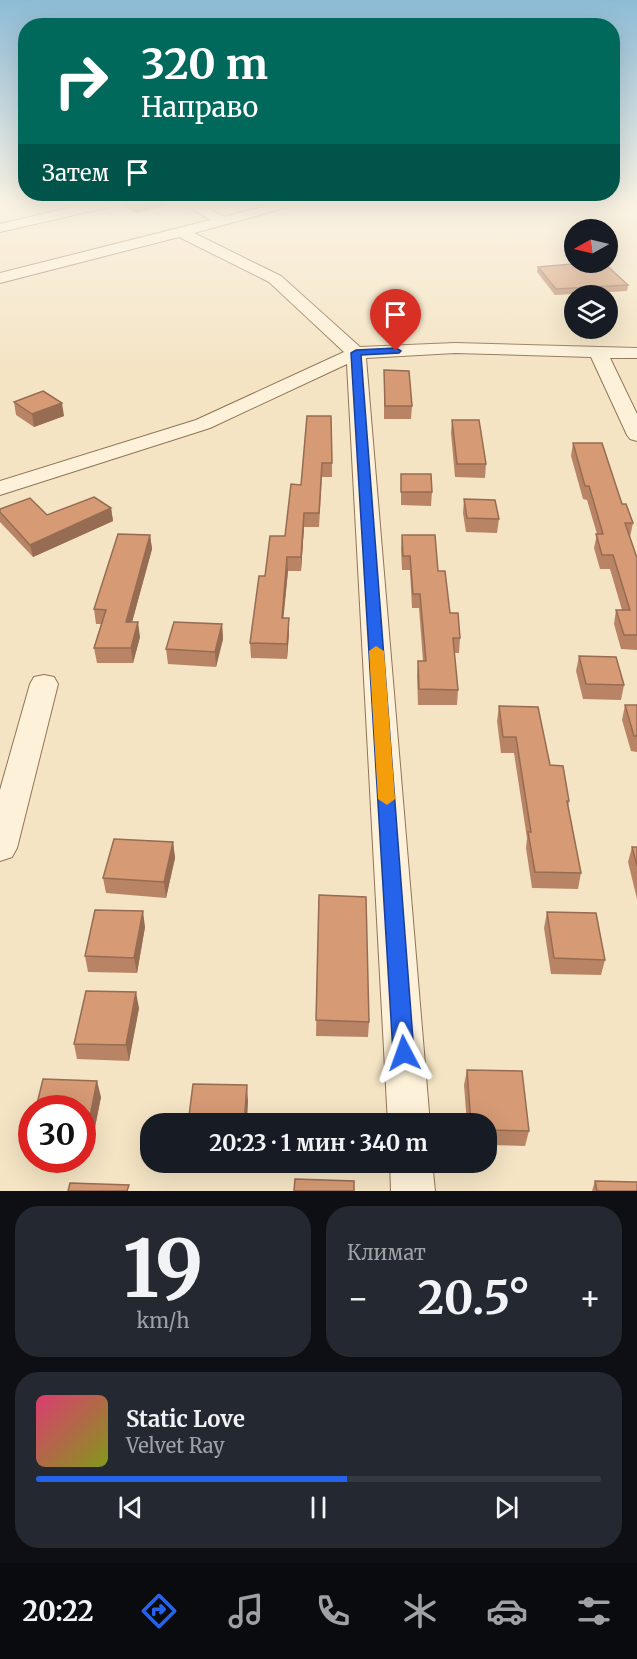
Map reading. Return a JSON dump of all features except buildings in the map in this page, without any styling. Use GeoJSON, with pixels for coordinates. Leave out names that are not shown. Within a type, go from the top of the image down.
{"type":"FeatureCollection","features":[{"type":"Feature","properties":{"kind":"street"},"geometry":{"type":"LineString","coordinates":[[0,278],[87,257]]}},
{"type":"Feature","properties":{"kind":"street"},"geometry":{"type":"LineString","coordinates":[[230,257],[275,279],[356,353],[408,1113]]}},
{"type":"Feature","properties":{"kind":"street"},"geometry":{"type":"LineString","coordinates":[[0,488],[203,424],[356,353],[456,348],[637,353]]}},
{"type":"Feature","properties":{"kind":"street"},"geometry":{"type":"LineString","coordinates":[[598,352],[637,435]]}},
{"type":"Feature","properties":{"kind":"street"},"geometry":{"type":"LineString","coordinates":[[0,848],[44,684]]}},
{"type":"Feature","properties":{"kind":"street"},"geometry":{"type":"LineString","coordinates":[[412,1173],[413,1191]]}},
{"type":"Feature","properties":{"kind":"slow traffic"},"geometry":{"type":"LineString","coordinates":[[376,651],[387,799]]}},
{"type":"Feature","properties":{"kind":"route"},"geometry":{"type":"LineString","coordinates":[[396,351],[356,353],[404,1053]]}}]}
